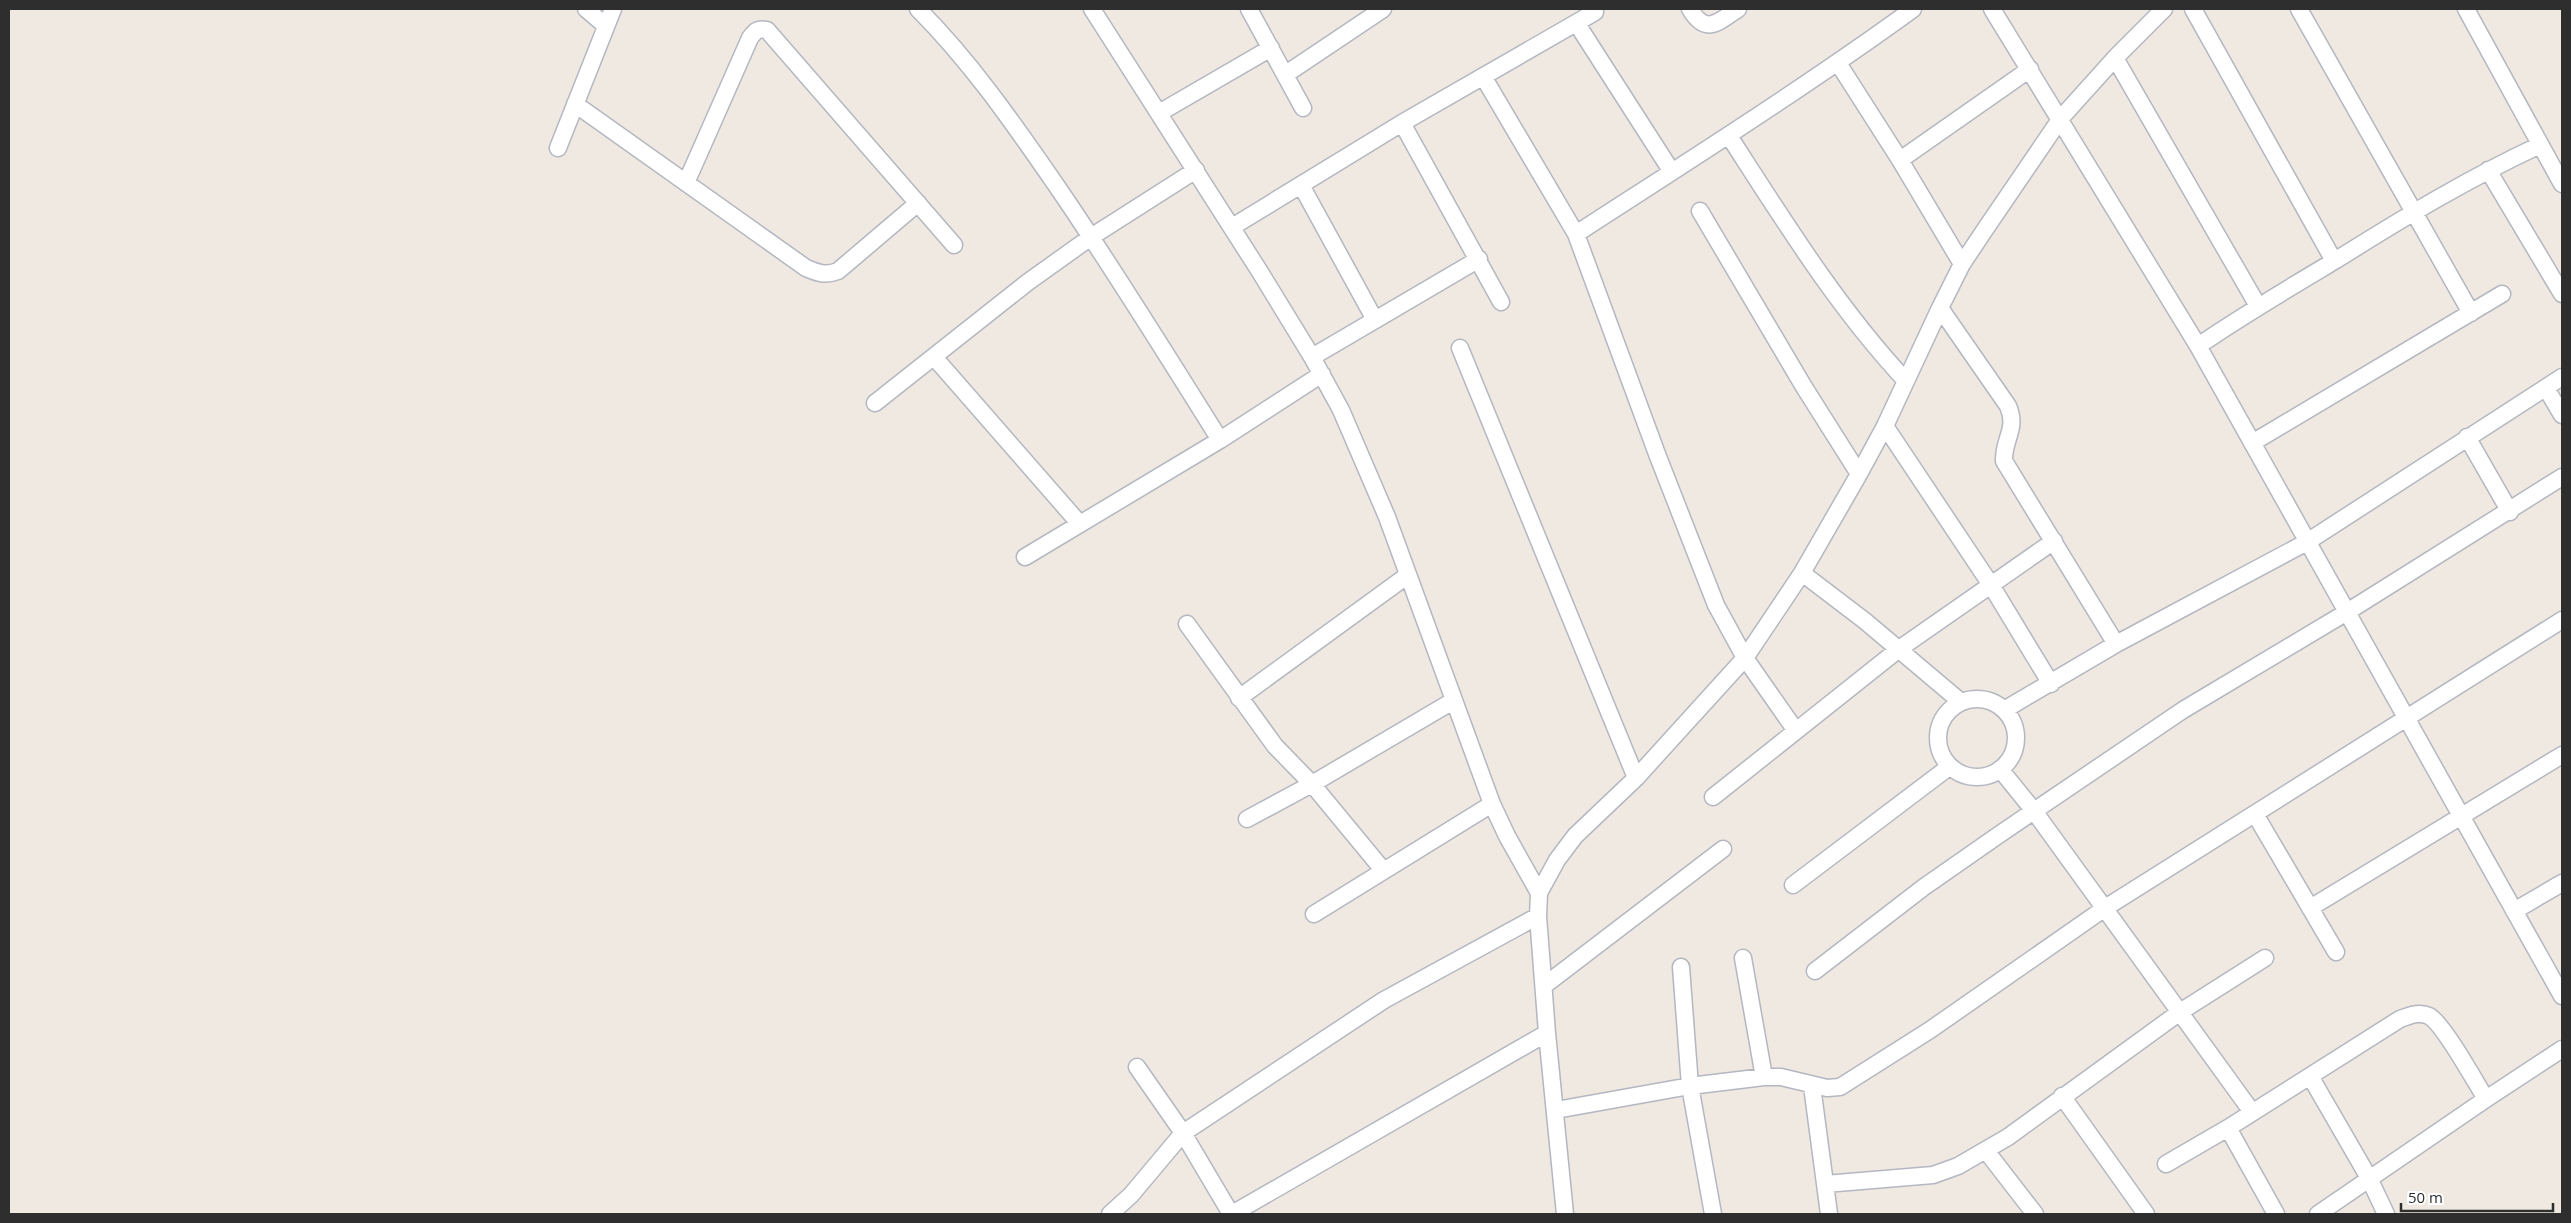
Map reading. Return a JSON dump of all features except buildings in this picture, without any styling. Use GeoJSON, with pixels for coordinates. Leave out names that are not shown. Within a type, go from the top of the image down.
{"type":"FeatureCollection","features":[{"type":"Feature","properties":{"kind":"street"},"geometry":{"type":"LineString","coordinates":[[586,9],[606,26]]}},
{"type":"Feature","properties":{"kind":"street"},"geometry":{"type":"LineString","coordinates":[[558,148],[613,9]]}},
{"type":"Feature","properties":{"kind":"street"},"geometry":{"type":"LineString","coordinates":[[918,9],[957,50],[1001,105],[1091,237],[1220,440]]}},
{"type":"Feature","properties":{"kind":"street"},"geometry":{"type":"LineString","coordinates":[[1092,9],[1232,227],[1322,374],[1360,450],[1492,804],[1507,836],[1539,893]]}},
{"type":"Feature","properties":{"kind":"street"},"geometry":{"type":"LineString","coordinates":[[1249,9],[1303,108]]}},
{"type":"Feature","properties":{"kind":"street"},"geometry":{"type":"LineString","coordinates":[[1286,74],[1383,9]]}},
{"type":"Feature","properties":{"kind":"street"},"geometry":{"type":"LineString","coordinates":[[1690,9],[1698,21],[1706,26],[1713,25],[1738,9]]}},
{"type":"Feature","properties":{"kind":"street"},"geometry":{"type":"LineString","coordinates":[[1576,234],[1838,64],[1913,9]]}},
{"type":"Feature","properties":{"kind":"street"},"geometry":{"type":"LineString","coordinates":[[1560,1213],[1556,1110],[1547,1033],[1545,985],[1538,916],[1539,893],[1557,860],[1575,836],[1636,778],[1744,658],[1802,573],[1859,474],[1885,426],[1962,264],[2060,118],[2115,58],[2164,9]]}},
{"type":"Feature","properties":{"kind":"street"},"geometry":{"type":"LineString","coordinates":[[2193,9],[2334,261]]}},
{"type":"Feature","properties":{"kind":"street"},"geometry":{"type":"LineString","coordinates":[[2299,9],[2471,313]]}},
{"type":"Feature","properties":{"kind":"street"},"geometry":{"type":"LineString","coordinates":[[2466,9],[2562,184]]}},
{"type":"Feature","properties":{"kind":"street"},"geometry":{"type":"LineString","coordinates":[[1998,11],[2030,69],[2198,346],[2562,996]]}},
{"type":"Feature","properties":{"kind":"street"},"geometry":{"type":"LineString","coordinates":[[1232,227],[1402,123],[1484,78],[1595,12]]}},
{"type":"Feature","properties":{"kind":"street"},"geometry":{"type":"LineString","coordinates":[[1577,24],[1672,172]]}},
{"type":"Feature","properties":{"kind":"street"},"geometry":{"type":"LineString","coordinates":[[686,184],[750,38],[754,31],[761,28],[774,35],[954,245]]}},
{"type":"Feature","properties":{"kind":"street"},"geometry":{"type":"LineString","coordinates":[[1159,113],[1271,48]]}},
{"type":"Feature","properties":{"kind":"street"},"geometry":{"type":"LineString","coordinates":[[2115,58],[2258,306]]}},
{"type":"Feature","properties":{"kind":"street"},"geometry":{"type":"LineString","coordinates":[[1838,64],[1900,160],[1962,264]]}},
{"type":"Feature","properties":{"kind":"street"},"geometry":{"type":"LineString","coordinates":[[1900,160],[2030,69]]}},
{"type":"Feature","properties":{"kind":"street"},"geometry":{"type":"LineString","coordinates":[[1484,78],[1576,234],[1695,554],[1716,604],[1744,658],[1796,731]]}},
{"type":"Feature","properties":{"kind":"street"},"geometry":{"type":"LineString","coordinates":[[575,104],[806,268],[827,275],[847,265],[918,203]]}},
{"type":"Feature","properties":{"kind":"street"},"geometry":{"type":"LineString","coordinates":[[1402,123],[1479,260],[1500,302]]}},
{"type":"Feature","properties":{"kind":"street"},"geometry":{"type":"LineString","coordinates":[[1729,136],[1801,248],[1875,348],[1906,381]]}},
{"type":"Feature","properties":{"kind":"street"},"geometry":{"type":"LineString","coordinates":[[2198,346],[2258,306],[2413,212],[2488,170],[2540,145]]}},
{"type":"Feature","properties":{"kind":"street"},"geometry":{"type":"LineString","coordinates":[[875,403],[1028,282],[1091,237],[1196,170]]}},
{"type":"Feature","properties":{"kind":"street"},"geometry":{"type":"LineString","coordinates":[[2488,170],[2562,294]]}},
{"type":"Feature","properties":{"kind":"street"},"geometry":{"type":"LineString","coordinates":[[1301,185],[1375,320]]}},
{"type":"Feature","properties":{"kind":"street"},"geometry":{"type":"LineString","coordinates":[[1700,211],[1804,387],[1859,474]]}},
{"type":"Feature","properties":{"kind":"street"},"geometry":{"type":"LineString","coordinates":[[1312,357],[1479,260]]}},
{"type":"Feature","properties":{"kind":"street"},"geometry":{"type":"LineString","coordinates":[[2252,443],[2502,294]]}},
{"type":"Feature","properties":{"kind":"street"},"geometry":{"type":"LineString","coordinates":[[1940,308],[2008,406],[2013,422],[2004,450],[2004,461],[2116,644]]}},
{"type":"Feature","properties":{"kind":"street"},"geometry":{"type":"LineString","coordinates":[[1460,348],[1636,778]]}},
{"type":"Feature","properties":{"kind":"street"},"geometry":{"type":"LineString","coordinates":[[934,357],[1079,523]]}},
{"type":"Feature","properties":{"kind":"street"},"geometry":{"type":"LineString","coordinates":[[1025,558],[1079,523],[1220,440],[1322,374]]}},
{"type":"Feature","properties":{"kind":"street"},"geometry":{"type":"LineString","coordinates":[[2004,710],[2116,644],[2307,542],[2562,377]]}},
{"type":"Feature","properties":{"kind":"street"},"geometry":{"type":"LineString","coordinates":[[2546,388],[2562,415]]}},
{"type":"Feature","properties":{"kind":"street"},"geometry":{"type":"LineString","coordinates":[[1885,426],[1991,585],[2051,684]]}},
{"type":"Feature","properties":{"kind":"street"},"geometry":{"type":"LineString","coordinates":[[2467,437],[2510,512]]}},
{"type":"Feature","properties":{"kind":"street"},"geometry":{"type":"LineString","coordinates":[[1815,971],[1924,888],[2183,710],[2510,512],[2562,477]]}},
{"type":"Feature","properties":{"kind":"street"},"geometry":{"type":"LineString","coordinates":[[1713,797],[1899,649],[2054,541]]}},
{"type":"Feature","properties":{"kind":"street"},"geometry":{"type":"LineString","coordinates":[[1802,573],[1899,649],[1961,702]]}},
{"type":"Feature","properties":{"kind":"street"},"geometry":{"type":"LineString","coordinates":[[1239,698],[1408,575]]}},
{"type":"Feature","properties":{"kind":"street"},"geometry":{"type":"LineString","coordinates":[[1556,1110],[1690,1086],[1764,1076],[1781,1077],[1812,1086],[1840,1087],[1854,1080],[1930,1030],[2105,908],[2562,620]]}},
{"type":"Feature","properties":{"kind":"street"},"geometry":{"type":"LineString","coordinates":[[1187,624],[1275,746],[1312,784],[1383,870]]}},
{"type":"Feature","properties":{"kind":"street"},"geometry":{"type":"LineString","coordinates":[[1976,699],[1991,702],[2004,710],[2013,723],[2016,738],[2013,753],[2000,769],[1992,775],[1977,778],[1962,775],[1949,767],[1940,754],[1937,739],[1940,724],[1949,711],[1961,702],[1976,699]]}},
{"type":"Feature","properties":{"kind":"street"},"geometry":{"type":"LineString","coordinates":[[1247,819],[1312,784],[1452,701]]}},
{"type":"Feature","properties":{"kind":"street"},"geometry":{"type":"LineString","coordinates":[[2310,908],[2562,754]]}},
{"type":"Feature","properties":{"kind":"street"},"geometry":{"type":"LineString","coordinates":[[1793,885],[1949,767]]}},
{"type":"Feature","properties":{"kind":"street"},"geometry":{"type":"LineString","coordinates":[[2000,769],[2034,811],[2252,1112]]}},
{"type":"Feature","properties":{"kind":"street"},"geometry":{"type":"LineString","coordinates":[[1314,914],[1492,804]]}},
{"type":"Feature","properties":{"kind":"street"},"geometry":{"type":"LineString","coordinates":[[2255,814],[2336,952]]}},
{"type":"Feature","properties":{"kind":"street"},"geometry":{"type":"LineString","coordinates":[[1545,985],[1723,848]]}},
{"type":"Feature","properties":{"kind":"street"},"geometry":{"type":"LineString","coordinates":[[2514,911],[2562,883]]}},
{"type":"Feature","properties":{"kind":"street"},"geometry":{"type":"LineString","coordinates":[[1110,1214],[1130,1195],[1183,1134],[1384,1000],[1538,916]]}},
{"type":"Feature","properties":{"kind":"street"},"geometry":{"type":"LineString","coordinates":[[1743,958],[1764,1076]]}},
{"type":"Feature","properties":{"kind":"street"},"geometry":{"type":"LineString","coordinates":[[1825,1184],[1933,1175],[1958,1166],[1987,1152],[2180,1012],[2264,958]]}},
{"type":"Feature","properties":{"kind":"street"},"geometry":{"type":"LineString","coordinates":[[1681,967],[1690,1086],[1713,1214]]}},
{"type":"Feature","properties":{"kind":"street"},"geometry":{"type":"LineString","coordinates":[[2166,1164],[2228,1128],[2400,1020],[2414,1014],[2429,1016],[2440,1027],[2486,1098]]}},
{"type":"Feature","properties":{"kind":"street"},"geometry":{"type":"LineString","coordinates":[[1137,1067],[1183,1134],[1232,1214],[1547,1033]]}},
{"type":"Feature","properties":{"kind":"street"},"geometry":{"type":"LineString","coordinates":[[2318,1214],[2486,1098],[2562,1049]]}},
{"type":"Feature","properties":{"kind":"street"},"geometry":{"type":"LineString","coordinates":[[2310,1076],[2370,1178],[2386,1214]]}},
{"type":"Feature","properties":{"kind":"street"},"geometry":{"type":"LineString","coordinates":[[1812,1086],[1829,1214]]}},
{"type":"Feature","properties":{"kind":"street"},"geometry":{"type":"LineString","coordinates":[[2062,1096],[2146,1214]]}},
{"type":"Feature","properties":{"kind":"street"},"geometry":{"type":"LineString","coordinates":[[2228,1128],[2276,1214]]}},
{"type":"Feature","properties":{"kind":"street"},"geometry":{"type":"LineString","coordinates":[[1987,1152],[2034,1214]]}}]}
